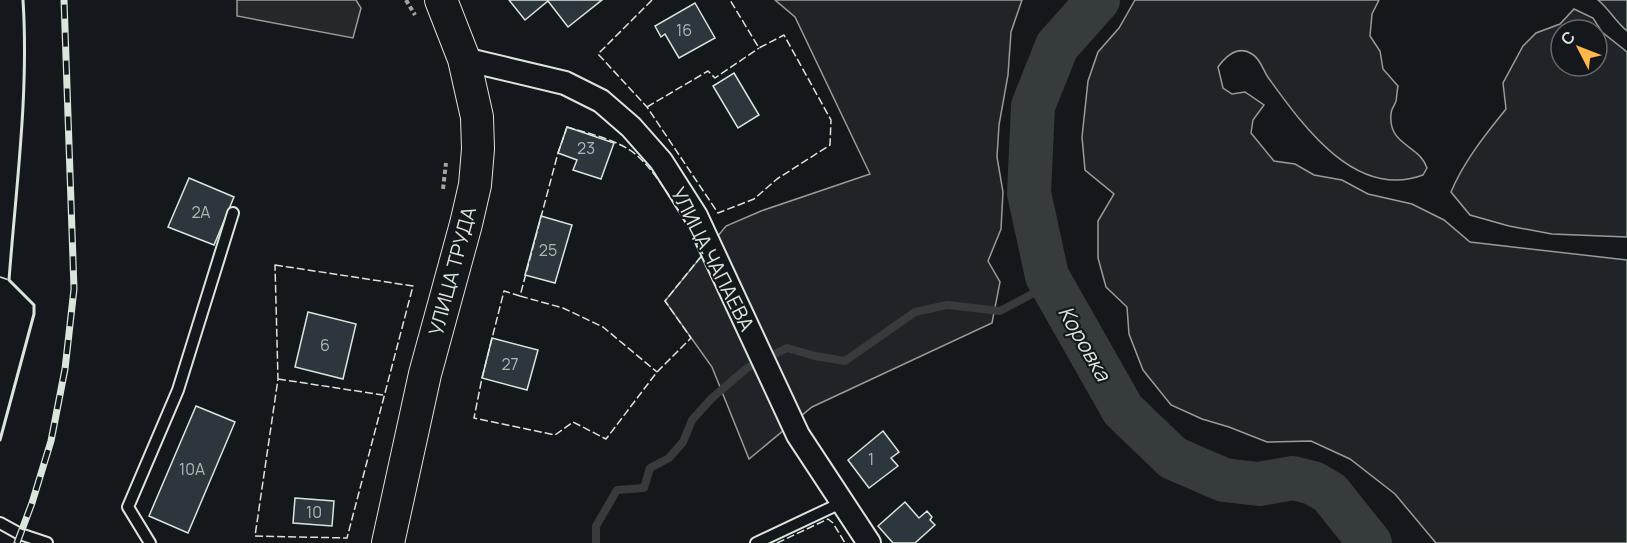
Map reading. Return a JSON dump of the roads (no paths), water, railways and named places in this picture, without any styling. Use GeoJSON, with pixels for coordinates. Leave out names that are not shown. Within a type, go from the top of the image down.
{"type":"FeatureCollection","features":[{"type":"Feature","properties":{"kind":"street","name":"УЛИЦА ТРУДА"},"geometry":{"type":"LineString","coordinates":[[388,543],[425,374],[466,224],[478,149],[477,117],[464,59],[428,8]]}},
{"type":"Feature","properties":{"kind":"street","name":"УЛИЦА ЧАПАЕВА"},"geometry":{"type":"LineString","coordinates":[[464,59],[565,83],[601,101],[631,127],[661,161],[696,216],[798,435],[869,543]]}},
{"type":"Feature","properties":{"kind":"lane"},"geometry":{"type":"LineString","coordinates":[[150,543],[128,507],[178,390],[233,213]]}},
{"type":"Feature","properties":{"kind":"lane"},"geometry":{"type":"LineString","coordinates":[[756,543],[843,502]]}},
{"type":"Feature","properties":{"kind":"lane"},"geometry":{"type":"LineString","coordinates":[[0,523],[20,534],[47,543]]}},
{"type":"Feature","properties":{"kind":"waterway","name":"Коровка"},"geometry":{"type":"LineString","coordinates":[[1098,0],[1057,46],[1033,106],[1029,193],[1047,276],[1123,410],[1173,458],[1224,480],[1259,484],[1293,478],[1313,483],[1330,493],[1370,543]]}},
{"type":"Feature","properties":{"kind":"waterway"},"geometry":{"type":"LineString","coordinates":[[596,543],[596,526],[617,490],[644,488],[650,468],[669,458],[683,442],[692,420],[712,398],[747,368],[787,348],[845,361],[915,312],[947,305],[1000,311],[1034,293],[1047,276]]}},
{"type":"Feature","properties":{"kind":"railway"},"geometry":{"type":"LineString","coordinates":[[17,543],[51,441],[65,369],[74,289],[64,0]]}}]}
